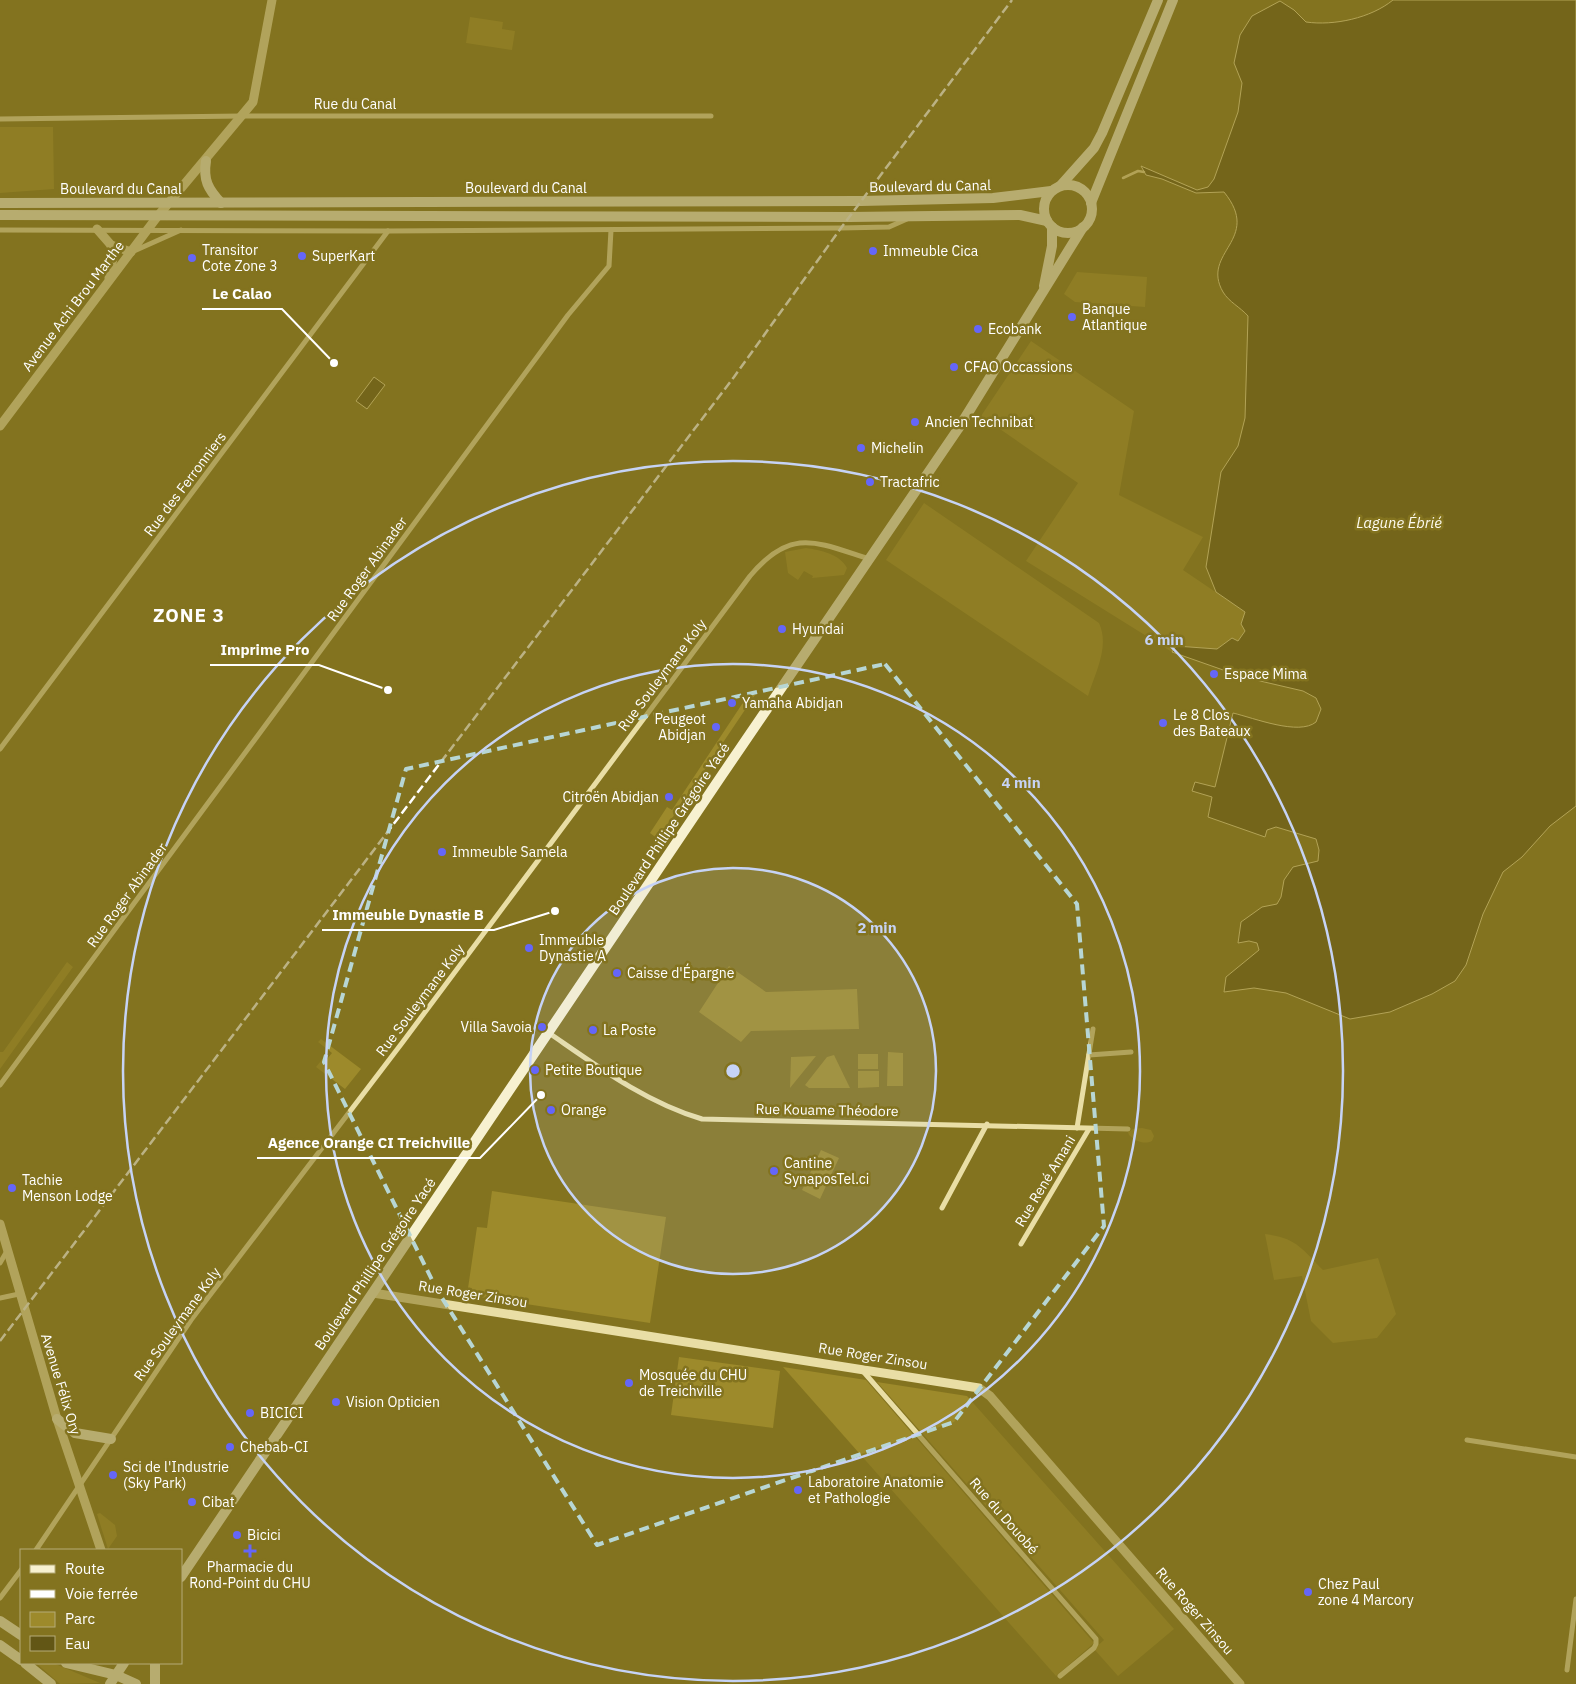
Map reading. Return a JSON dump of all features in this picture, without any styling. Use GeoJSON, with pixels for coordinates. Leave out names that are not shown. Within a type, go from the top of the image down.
{"type":"FeatureCollection","features":[{"type":"Feature","properties":{"kind":"main road"},"geometry":{"type":"LineString","coordinates":[[1158,0],[1094,148],[1061,185],[1051,191],[1044,205],[1049,224],[1064,233],[1077,231],[1083,227],[1090,216],[1091,203],[1173,0]]}},
{"type":"Feature","properties":{"kind":"main road"},"geometry":{"type":"LineString","coordinates":[[206,161],[206,183],[221,203]]}},
{"type":"Feature","properties":{"kind":"main road"},"geometry":{"type":"LineString","coordinates":[[1061,185],[1077,186],[1083,190],[1091,203]]}},
{"type":"Feature","properties":{"kind":"main road","name":"Boulevard du Canal"},"geometry":{"type":"LineString","coordinates":[[0,203],[861,201],[993,198],[1051,191]]}},
{"type":"Feature","properties":{"kind":"main road","name":"Boulevard du Canal"},"geometry":{"type":"LineString","coordinates":[[0,215],[158,217],[1020,215],[1049,224]]}},
{"type":"Feature","properties":{"kind":"main road","name":"Boulevard Phillipe Grégoire Yacé"},"geometry":{"type":"LineString","coordinates":[[1042,294],[1051,251],[1049,224]]}},
{"type":"Feature","properties":{"kind":"main road","name":"Boulevard Phillipe Grégoire Yacé"},"geometry":{"type":"LineString","coordinates":[[182,1576],[958,429],[1083,227]]}},
{"type":"Feature","properties":{"kind":"main road"},"geometry":{"type":"LineString","coordinates":[[57,1419],[75,1433],[111,1439]]}},
{"type":"Feature","properties":{"kind":"main road"},"geometry":{"type":"LineString","coordinates":[[0,1621],[20,1634]]}},
{"type":"Feature","properties":{"kind":"main road"},"geometry":{"type":"LineString","coordinates":[[0,1646],[20,1659]]}},
{"type":"Feature","properties":{"kind":"main road"},"geometry":{"type":"LineString","coordinates":[[26,1664],[50,1684]]}},
{"type":"Feature","properties":{"kind":"main road"},"geometry":{"type":"LineString","coordinates":[[69,1664],[113,1680],[136,1684]]}},
{"type":"Feature","properties":{"kind":"main road"},"geometry":{"type":"LineString","coordinates":[[113,1680],[123,1664]]}},
{"type":"Feature","properties":{"kind":"main road"},"geometry":{"type":"LineString","coordinates":[[153,1666],[156,1684]]}},
{"type":"Feature","properties":{"kind":"street","name":"Avenue Achi Brou Marthe"},"geometry":{"type":"LineString","coordinates":[[0,426],[148,229],[254,102],[272,0]]}},
{"type":"Feature","properties":{"kind":"street","name":"Rue du Canal"},"geometry":{"type":"LineString","coordinates":[[0,119],[242,116],[711,116]]}},
{"type":"Feature","properties":{"kind":"street","name":"Boulevard du Canal"},"geometry":{"type":"LineString","coordinates":[[0,230],[388,231],[887,227],[914,216]]}},
{"type":"Feature","properties":{"kind":"street"},"geometry":{"type":"LineString","coordinates":[[96,229],[111,245],[131,252],[184,229]]}},
{"type":"Feature","properties":{"kind":"street","name":"Rue Roger Abinader"},"geometry":{"type":"LineString","coordinates":[[0,1084],[568,315],[609,266],[611,230]]}},
{"type":"Feature","properties":{"kind":"street","name":"Rue des Ferronniers"},"geometry":{"type":"LineString","coordinates":[[0,749],[388,231]]}},
{"type":"Feature","properties":{"kind":"street"},"geometry":{"type":"LineString","coordinates":[[108,283],[113,258],[111,245]]}},
{"type":"Feature","properties":{"kind":"street","name":"Rue Souleymane Koly"},"geometry":{"type":"LineString","coordinates":[[37,1549],[191,1320],[763,560],[780,548],[806,542],[869,560]]}},
{"type":"Feature","properties":{"kind":"street"},"geometry":{"type":"LineString","coordinates":[[1077,1128],[1093,1029]]}},
{"type":"Feature","properties":{"kind":"street","name":"Rue Kouame Théodore"},"geometry":{"type":"LineString","coordinates":[[549,1033],[639,1092],[674,1109],[702,1119],[987,1124],[1128,1129]]}},
{"type":"Feature","properties":{"kind":"street"},"geometry":{"type":"LineString","coordinates":[[1088,1055],[1131,1052]]}},
{"type":"Feature","properties":{"kind":"street"},"geometry":{"type":"LineString","coordinates":[[942,1208],[987,1124]]}},
{"type":"Feature","properties":{"kind":"street","name":"Rue René Amani"},"geometry":{"type":"LineString","coordinates":[[1021,1244],[1089,1129]]}},
{"type":"Feature","properties":{"kind":"street","name":"Avenue Félix Ory"},"geometry":{"type":"LineString","coordinates":[[0,1224],[57,1419],[101,1549]]}},
{"type":"Feature","properties":{"kind":"street"},"geometry":{"type":"LineString","coordinates":[[0,1263],[7,1251]]}},
{"type":"Feature","properties":{"kind":"street","name":"Rue Roger Zinsou"},"geometry":{"type":"LineString","coordinates":[[373,1293],[979,1388],[990,1396],[1240,1684]]}},
{"type":"Feature","properties":{"kind":"street"},"geometry":{"type":"LineString","coordinates":[[0,1298],[19,1294]]}},
{"type":"Feature","properties":{"kind":"street","name":"Rue du Douobé"},"geometry":{"type":"LineString","coordinates":[[860,1368],[1096,1639],[1094,1648],[1060,1676]]}},
{"type":"Feature","properties":{"kind":"street"},"geometry":{"type":"LineString","coordinates":[[1467,1440],[1576,1457]]}},
{"type":"Feature","properties":{"kind":"street"},"geometry":{"type":"LineString","coordinates":[[0,1598],[20,1571]]}},
{"type":"Feature","properties":{"kind":"street"},"geometry":{"type":"LineString","coordinates":[[1568,1670],[1576,1599]]}},
{"type":"Feature","properties":{"kind":"street"},"geometry":{"type":"LineString","coordinates":[[113,1680],[118,1664]]}},
{"type":"Feature","properties":{"kind":"highlighted area"},"geometry":{"type":"Polygon","coordinates":[[[885,664],[1077,904],[1104,1226],[954,1422],[597,1545],[437,1290],[324,1062],[406,769],[885,664]]]}},
{"type":"Feature","properties":{"kind":"green space"},"geometry":{"type":"Polygon","coordinates":[[[470,17],[503,22],[502,29],[515,31],[512,50],[466,43],[470,17]]]}},
{"type":"Feature","properties":{"kind":"green space"},"geometry":{"type":"Polygon","coordinates":[[[0,127],[53,127],[54,189],[0,193],[0,127]]]}},
{"type":"Feature","properties":{"kind":"green space"},"geometry":{"type":"Polygon","coordinates":[[[1077,272],[1147,277],[1145,307],[1075,302],[1064,294],[1077,272]]]}},
{"type":"Feature","properties":{"kind":"green space"},"geometry":{"type":"Polygon","coordinates":[[[1031,341],[1134,411],[1119,495],[1203,537],[1183,570],[1245,612],[1245,630],[1238,641],[1232,638],[1217,649],[1176,646],[1172,652],[1026,561],[1078,483],[981,416],[1031,341]]]}},
{"type":"Feature","properties":{"kind":"green space"},"geometry":{"type":"Polygon","coordinates":[[[924,503],[1099,623],[1103,641],[1102,651],[1088,696],[886,560],[924,503]]]}},
{"type":"Feature","properties":{"kind":"green space"},"geometry":{"type":"Polygon","coordinates":[[[806,548],[840,559],[847,568],[844,575],[812,578],[813,576],[804,571],[798,580],[788,573],[785,552],[806,548]]]}},
{"type":"Feature","properties":{"kind":"green space"},"geometry":{"type":"Polygon","coordinates":[[[750,692],[755,695],[658,839],[650,833],[667,807],[672,810],[750,692]]]}},
{"type":"Feature","properties":{"kind":"green space"},"geometry":{"type":"Polygon","coordinates":[[[67,962],[73,967],[0,1069],[0,1052],[3,1052],[67,962]]]}},
{"type":"Feature","properties":{"kind":"green space"},"geometry":{"type":"Polygon","coordinates":[[[729,966],[766,992],[857,989],[859,1029],[751,1031],[741,1042],[699,1012],[729,966]]]}},
{"type":"Feature","properties":{"kind":"green space"},"geometry":{"type":"Polygon","coordinates":[[[321,1039],[361,1069],[345,1089],[316,1067],[324,1057],[327,1059],[332,1053],[318,1042],[321,1039]]]}},
{"type":"Feature","properties":{"kind":"green space"},"geometry":{"type":"Polygon","coordinates":[[[888,1052],[903,1053],[903,1086],[887,1086],[888,1052]]]}},
{"type":"Feature","properties":{"kind":"green space"},"geometry":{"type":"Polygon","coordinates":[[[858,1054],[878,1054],[878,1069],[858,1069],[858,1054]]]}},
{"type":"Feature","properties":{"kind":"green space"},"geometry":{"type":"Polygon","coordinates":[[[834,1055],[850,1088],[809,1088],[805,1085],[827,1057],[834,1055]]]}},
{"type":"Feature","properties":{"kind":"green space"},"geometry":{"type":"Polygon","coordinates":[[[816,1056],[790,1088],[791,1057],[816,1056]]]}},
{"type":"Feature","properties":{"kind":"green space"},"geometry":{"type":"Polygon","coordinates":[[[858,1071],[879,1071],[879,1087],[858,1088],[858,1071]]]}},
{"type":"Feature","properties":{"kind":"green space"},"geometry":{"type":"Polygon","coordinates":[[[1133,1129],[1151,1130],[1154,1136],[1152,1141],[1140,1142],[1129,1135],[1128,1132],[1133,1129]]]}},
{"type":"Feature","properties":{"kind":"green space"},"geometry":{"type":"Polygon","coordinates":[[[821,1150],[839,1158],[820,1199],[802,1190],[821,1150]]]}},
{"type":"Feature","properties":{"kind":"green space"},"geometry":{"type":"Polygon","coordinates":[[[492,1191],[666,1217],[650,1323],[467,1295],[477,1227],[487,1228],[492,1191]]]}},
{"type":"Feature","properties":{"kind":"green space"},"geometry":{"type":"Polygon","coordinates":[[[1265,1234],[1285,1238],[1292,1242],[1304,1250],[1323,1270],[1378,1258],[1396,1314],[1377,1338],[1333,1343],[1311,1321],[1302,1276],[1274,1280],[1265,1234]]]}},
{"type":"Feature","properties":{"kind":"green space"},"geometry":{"type":"Polygon","coordinates":[[[679,1357],[780,1371],[773,1428],[671,1415],[679,1357]]]}},
{"type":"Feature","properties":{"kind":"green space"},"geometry":{"type":"Polygon","coordinates":[[[783,1367],[866,1380],[1094,1643],[1056,1676],[783,1367]]]}},
{"type":"Feature","properties":{"kind":"green space"},"geometry":{"type":"Polygon","coordinates":[[[877,1382],[967,1396],[1174,1629],[1118,1676],[1094,1649],[1104,1640],[877,1382]]]}},
{"type":"Feature","properties":{"kind":"green space"},"geometry":{"type":"Polygon","coordinates":[[[100,1513],[115,1525],[117,1536],[108,1549],[97,1514],[100,1513]]]}},
{"type":"Feature","properties":{"kind":"green space"},"geometry":{"type":"Polygon","coordinates":[[[37,1664],[55,1664],[100,1683],[60,1684],[37,1664]]]}},
{"type":"Feature","properties":{"kind":"water","name":"Lagune Ébrié"},"geometry":{"type":"Polygon","coordinates":[[[1393,0],[1576,0],[1576,806],[1550,826],[1522,857],[1503,872],[1483,914],[1466,965],[1455,981],[1432,994],[1390,1012],[1350,1019],[1286,993],[1254,988],[1224,992],[1226,977],[1259,950],[1257,943],[1249,941],[1238,943],[1241,922],[1262,907],[1277,904],[1281,897],[1284,880],[1293,867],[1318,861],[1319,850],[1316,839],[1276,827],[1267,830],[1265,837],[1208,817],[1212,797],[1192,791],[1195,782],[1215,787],[1233,713],[1276,725],[1299,727],[1308,726],[1316,722],[1321,709],[1316,698],[1303,691],[1243,677],[1172,652],[1176,646],[1217,649],[1232,638],[1238,641],[1245,631],[1241,624],[1245,612],[1216,592],[1206,567],[1221,472],[1238,446],[1245,418],[1248,316],[1225,296],[1218,278],[1219,266],[1235,234],[1237,222],[1234,208],[1224,192],[1196,193],[1162,179],[1146,175],[1141,166],[1197,190],[1208,187],[1214,179],[1238,112],[1242,83],[1234,63],[1240,35],[1252,16],[1280,1],[1294,10],[1306,22],[1340,22],[1374,12],[1393,0]]]}},
{"type":"Feature","properties":{"kind":"water"},"geometry":{"type":"Polygon","coordinates":[[[374,377],[385,385],[367,409],[356,401],[374,377]]]}},
{"type":"Feature","properties":{"kind":"waterway"},"geometry":{"type":"LineString","coordinates":[[1123,178],[1138,171],[1144,172]]}},
{"type":"Feature","properties":{"kind":"railway"},"geometry":{"type":"LineString","coordinates":[[0,1341],[734,377],[841,228],[1012,0]]}},
{"type":"Feature","properties":{"kind":"place","name":"Immeuble Cica"},"geometry":{"type":"Point","coordinates":[873,251]}},
{"type":"Feature","properties":{"kind":"place","name":"SuperKart"},"geometry":{"type":"Point","coordinates":[302,256]}},
{"type":"Feature","properties":{"kind":"place","name":"Transitor Cote Zone 3"},"geometry":{"type":"Point","coordinates":[192,258]}},
{"type":"Feature","properties":{"kind":"place","name":"Banque Atlantique"},"geometry":{"type":"Point","coordinates":[1072,317]}},
{"type":"Feature","properties":{"kind":"place","name":"Ecobank"},"geometry":{"type":"Point","coordinates":[978,329]}},
{"type":"Feature","properties":{"kind":"place","name":"Le Calao"},"geometry":{"type":"Point","coordinates":[334,363]}},
{"type":"Feature","properties":{"kind":"place","name":"CFAO Occassions"},"geometry":{"type":"Point","coordinates":[954,367]}},
{"type":"Feature","properties":{"kind":"place","name":"Ancien Technibat"},"geometry":{"type":"Point","coordinates":[915,422]}},
{"type":"Feature","properties":{"kind":"place","name":"Michelin"},"geometry":{"type":"Point","coordinates":[861,448]}},
{"type":"Feature","properties":{"kind":"place","name":"Tractafric"},"geometry":{"type":"Point","coordinates":[870,482]}},
{"type":"Feature","properties":{"kind":"place","name":"Hyundai"},"geometry":{"type":"Point","coordinates":[782,629]}},
{"type":"Feature","properties":{"kind":"place","name":"Espace Mima"},"geometry":{"type":"Point","coordinates":[1214,674]}},
{"type":"Feature","properties":{"kind":"place","name":"Imprime Pro"},"geometry":{"type":"Point","coordinates":[388,690]}},
{"type":"Feature","properties":{"kind":"place","name":"Yamaha Abidjan"},"geometry":{"type":"Point","coordinates":[732,703]}},
{"type":"Feature","properties":{"kind":"place","name":"Le 8 Clos des Bateaux"},"geometry":{"type":"Point","coordinates":[1163,723]}},
{"type":"Feature","properties":{"kind":"place","name":"Peugeot Abidjan"},"geometry":{"type":"Point","coordinates":[716,727]}},
{"type":"Feature","properties":{"kind":"place","name":"Citroën Abidjan"},"geometry":{"type":"Point","coordinates":[669,797]}},
{"type":"Feature","properties":{"kind":"place","name":"Immeuble Samela"},"geometry":{"type":"Point","coordinates":[442,852]}},
{"type":"Feature","properties":{"kind":"place","name":"Immeuble Dynastie B"},"geometry":{"type":"Point","coordinates":[555,911]}},
{"type":"Feature","properties":{"kind":"place","name":"Immeuble Dynastie A"},"geometry":{"type":"Point","coordinates":[529,948]}},
{"type":"Feature","properties":{"kind":"place","name":"Caisse d'Épargne"},"geometry":{"type":"Point","coordinates":[617,973]}},
{"type":"Feature","properties":{"kind":"place","name":"Villa Savoia"},"geometry":{"type":"Point","coordinates":[542,1027]}},
{"type":"Feature","properties":{"kind":"place","name":"La Poste"},"geometry":{"type":"Point","coordinates":[593,1030]}},
{"type":"Feature","properties":{"kind":"place","name":"Petite Boutique"},"geometry":{"type":"Point","coordinates":[535,1070]}},
{"type":"Feature","properties":{"kind":"place","name":"Agence Orange CI Treichville"},"geometry":{"type":"Point","coordinates":[541,1095]}},
{"type":"Feature","properties":{"kind":"place","name":"Orange"},"geometry":{"type":"Point","coordinates":[551,1110]}},
{"type":"Feature","properties":{"kind":"place","name":"Cantine SynaposTel.ci"},"geometry":{"type":"Point","coordinates":[774,1171]}},
{"type":"Feature","properties":{"kind":"place","name":"Tachie Menson Lodge"},"geometry":{"type":"Point","coordinates":[12,1188]}},
{"type":"Feature","properties":{"kind":"place","name":"Mosquée du CHU de Treichville"},"geometry":{"type":"Point","coordinates":[629,1383]}},
{"type":"Feature","properties":{"kind":"place","name":"Vision Opticien"},"geometry":{"type":"Point","coordinates":[336,1402]}},
{"type":"Feature","properties":{"kind":"place","name":"BICICI"},"geometry":{"type":"Point","coordinates":[250,1413]}},
{"type":"Feature","properties":{"kind":"place","name":"Chebab-CI"},"geometry":{"type":"Point","coordinates":[230,1447]}},
{"type":"Feature","properties":{"kind":"place","name":"Sci de l'Industrie (Sky Park)"},"geometry":{"type":"Point","coordinates":[113,1475]}},
{"type":"Feature","properties":{"kind":"place","name":"Laboratoire Anatomie et Pathologie"},"geometry":{"type":"Point","coordinates":[798,1490]}},
{"type":"Feature","properties":{"kind":"place","name":"Cibat"},"geometry":{"type":"Point","coordinates":[192,1502]}},
{"type":"Feature","properties":{"kind":"place","name":"Bicici"},"geometry":{"type":"Point","coordinates":[237,1535]}},
{"type":"Feature","properties":{"kind":"place","name":"Pharmacie du Rond-Point du CHU"},"geometry":{"type":"Point","coordinates":[250,1551]}},
{"type":"Feature","properties":{"kind":"place","name":"Chez Paul zone 4 Marcory"},"geometry":{"type":"Point","coordinates":[1308,1592]}},
{"type":"Feature","properties":{"kind":"district","name":"ZONE 3"},"geometry":{"type":"Point","coordinates":[189,615]}}]}
